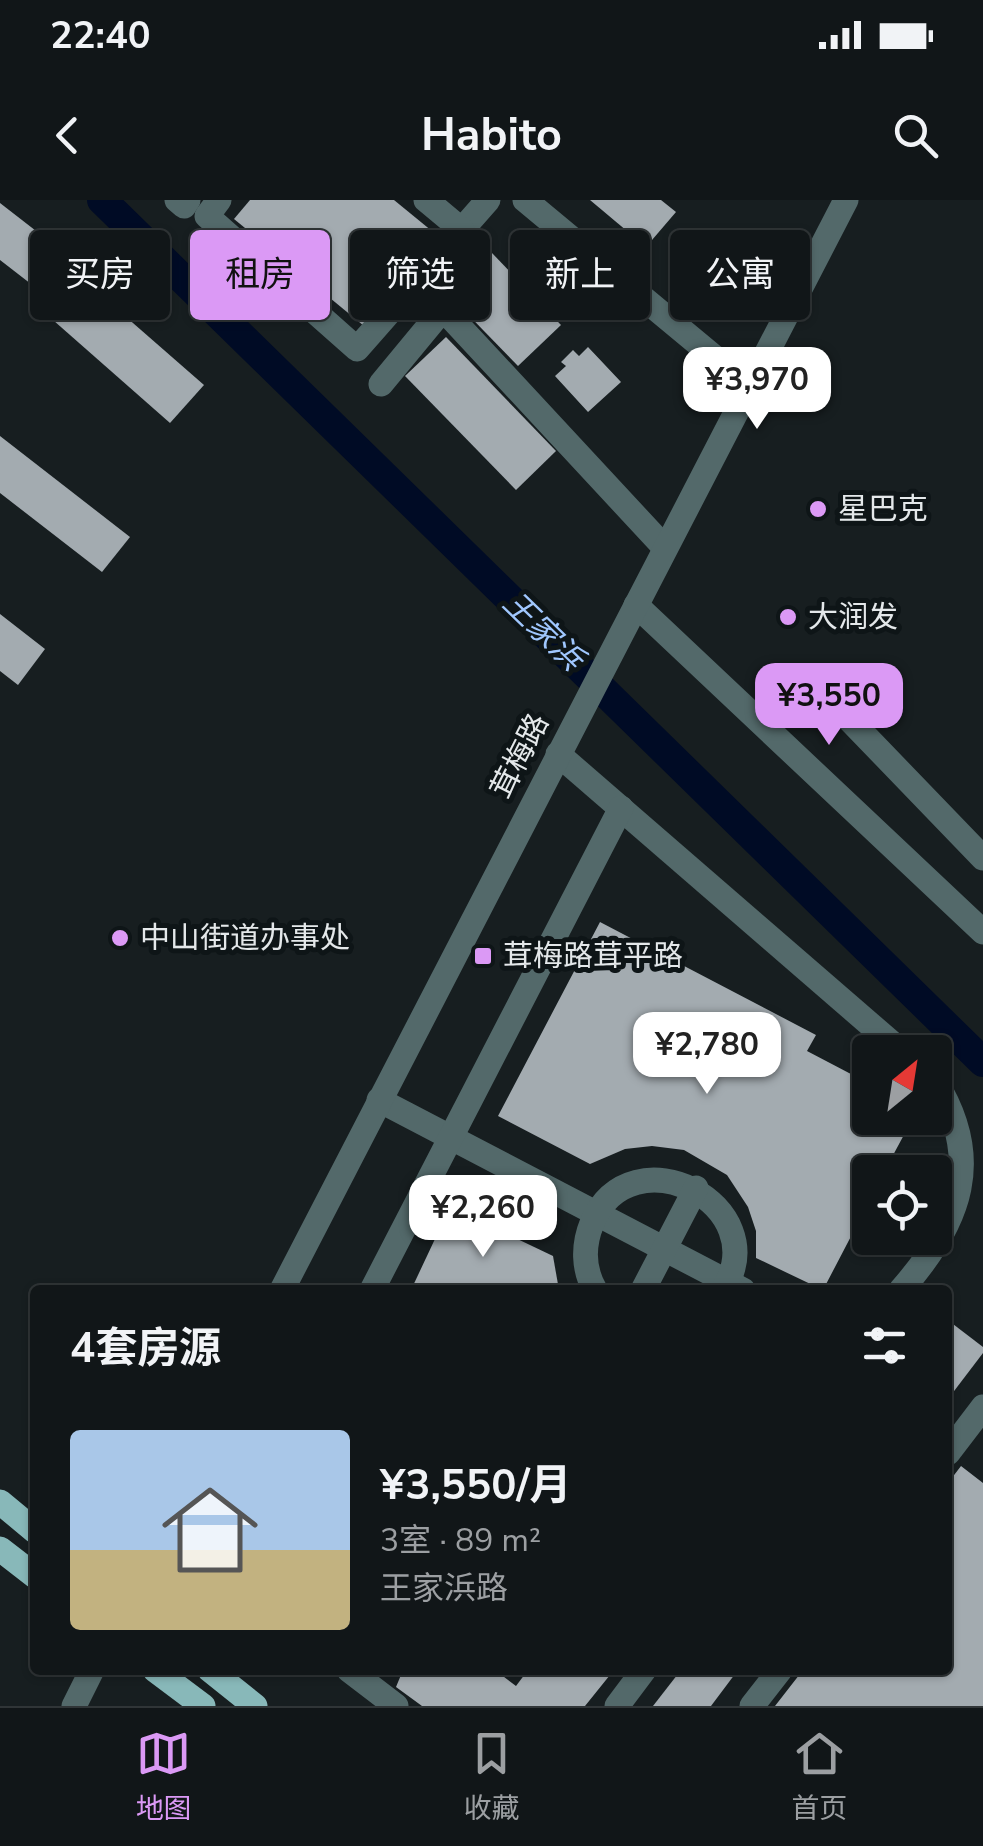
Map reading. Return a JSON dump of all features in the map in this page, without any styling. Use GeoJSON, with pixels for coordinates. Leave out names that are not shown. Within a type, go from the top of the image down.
{"type":"FeatureCollection","features":[{"type":"Feature","properties":{"kind":"main road"},"geometry":{"type":"LineString","coordinates":[[0,1502],[30,1526]]}},
{"type":"Feature","properties":{"kind":"main road"},"geometry":{"type":"LineString","coordinates":[[0,1548],[30,1572]]}},
{"type":"Feature","properties":{"kind":"main road"},"geometry":{"type":"LineString","coordinates":[[162,1675],[203,1706]]}},
{"type":"Feature","properties":{"kind":"main road"},"geometry":{"type":"LineString","coordinates":[[216,1675],[255,1706]]}},
{"type":"Feature","properties":{"kind":"street"},"geometry":{"type":"LineString","coordinates":[[178,200],[184,206],[188,200]]}},
{"type":"Feature","properties":{"kind":"street"},"geometry":{"type":"LineString","coordinates":[[219,200],[207,216],[357,349],[383,320]]}},
{"type":"Feature","properties":{"kind":"street"},"geometry":{"type":"LineString","coordinates":[[426,200],[462,230],[488,200]]}},
{"type":"Feature","properties":{"kind":"street"},"geometry":{"type":"LineString","coordinates":[[525,200],[749,386]]}},
{"type":"Feature","properties":{"kind":"street","name":"茸梅路"},"geometry":{"type":"LineString","coordinates":[[285,1285],[846,200]]}},
{"type":"Feature","properties":{"kind":"street"},"geometry":{"type":"LineString","coordinates":[[381,384],[443,309],[666,548]]}},
{"type":"Feature","properties":{"kind":"street"},"geometry":{"type":"LineString","coordinates":[[636,605],[983,932]]}},
{"type":"Feature","properties":{"kind":"street"},"geometry":{"type":"LineString","coordinates":[[847,718],[983,858]]}},
{"type":"Feature","properties":{"kind":"street"},"geometry":{"type":"LineString","coordinates":[[562,746],[621,808],[882,1035]]}},
{"type":"Feature","properties":{"kind":"street"},"geometry":{"type":"LineString","coordinates":[[375,1285],[621,808]]}},
{"type":"Feature","properties":{"kind":"street"},"geometry":{"type":"LineString","coordinates":[[379,1100],[726,1285]]}},
{"type":"Feature","properties":{"kind":"street"},"geometry":{"type":"LineString","coordinates":[[905,1285],[941,1245],[974,1195],[981,1161],[976,1126],[952,1100]]}},
{"type":"Feature","properties":{"kind":"street"},"geometry":{"type":"LineString","coordinates":[[593,1285],[585,1261],[586,1236],[596,1213],[611,1196],[652,1179],[696,1188],[726,1219],[733,1240],[731,1285]]}},
{"type":"Feature","properties":{"kind":"street"},"geometry":{"type":"LineString","coordinates":[[645,1285],[696,1188]]}},
{"type":"Feature","properties":{"kind":"street"},"geometry":{"type":"LineString","coordinates":[[983,1407],[955,1444],[983,1451]]}},
{"type":"Feature","properties":{"kind":"street"},"geometry":{"type":"LineString","coordinates":[[74,1706],[90,1675]]}},
{"type":"Feature","properties":{"kind":"street"},"geometry":{"type":"LineString","coordinates":[[357,1675],[396,1706]]}},
{"type":"Feature","properties":{"kind":"street"},"geometry":{"type":"LineString","coordinates":[[617,1706],[640,1675]]}},
{"type":"Feature","properties":{"kind":"street"},"geometry":{"type":"LineString","coordinates":[[752,1706],[776,1675]]}},
{"type":"Feature","properties":{"kind":"building"},"geometry":{"type":"Polygon","coordinates":[[[250,200],[394,200],[431,230],[350,230],[350,314],[330,298],[330,230],[247,230],[234,219],[250,200]]]}},
{"type":"Feature","properties":{"kind":"building"},"geometry":{"type":"Polygon","coordinates":[[[590,200],[661,200],[676,212],[650,242],[650,230],[626,230],[590,200]]]}},
{"type":"Feature","properties":{"kind":"building"},"geometry":{"type":"Polygon","coordinates":[[[0,203],[35,230],[30,230],[30,283],[0,260],[0,203]]]}},
{"type":"Feature","properties":{"kind":"building"},"geometry":{"type":"Polygon","coordinates":[[[490,255],[510,272],[510,320],[556,320],[561,325],[518,366],[473,320],[490,320],[490,255]]]}},
{"type":"Feature","properties":{"kind":"building"},"geometry":{"type":"Polygon","coordinates":[[[53,320],[130,320],[204,385],[170,423],[53,320]]]}},
{"type":"Feature","properties":{"kind":"building"},"geometry":{"type":"Polygon","coordinates":[[[446,337],[556,451],[516,490],[405,376],[446,337]]]}},
{"type":"Feature","properties":{"kind":"building"},"geometry":{"type":"Polygon","coordinates":[[[588,347],[621,382],[588,412],[555,376],[566,366],[561,362],[573,350],[579,356],[588,347]]]}},
{"type":"Feature","properties":{"kind":"building"},"geometry":{"type":"Polygon","coordinates":[[[0,436],[130,537],[102,572],[0,493],[0,436]]]}},
{"type":"Feature","properties":{"kind":"building"},"geometry":{"type":"Polygon","coordinates":[[[0,614],[45,649],[18,685],[0,671],[0,614]]]}},
{"type":"Feature","properties":{"kind":"building"},"geometry":{"type":"Polygon","coordinates":[[[600,922],[816,1035],[807,1051],[852,1075],[852,1135],[904,1135],[893,1155],[852,1155],[852,1234],[826,1285],[813,1285],[756,1258],[756,1231],[748,1207],[727,1175],[684,1150],[652,1146],[625,1149],[590,1164],[498,1116],[600,922]]]}},
{"type":"Feature","properties":{"kind":"building"},"geometry":{"type":"Polygon","coordinates":[[[450,1207],[553,1256],[558,1285],[413,1285],[450,1207]]]}},
{"type":"Feature","properties":{"kind":"building"},"geometry":{"type":"Polygon","coordinates":[[[952,1323],[983,1347],[983,1353],[952,1394],[952,1323]]]}},
{"type":"Feature","properties":{"kind":"building"},"geometry":{"type":"Polygon","coordinates":[[[961,1466],[983,1483],[983,1706],[775,1706],[799,1675],[952,1675],[952,1478],[961,1466]]]}},
{"type":"Feature","properties":{"kind":"building"},"geometry":{"type":"Polygon","coordinates":[[[401,1675],[502,1675],[516,1686],[524,1675],[610,1675],[585,1706],[422,1706],[396,1687],[401,1675]]]}},
{"type":"Feature","properties":{"kind":"building"},"geometry":{"type":"Polygon","coordinates":[[[677,1675],[734,1675],[711,1706],[653,1706],[677,1675]]]}},
{"type":"Feature","properties":{"kind":"waterway","name":"王家浜"},"geometry":{"type":"LineString","coordinates":[[102,200],[983,1062]]}},
{"type":"Feature","properties":{"kind":"place","name":"星巴克"},"geometry":{"type":"Point","coordinates":[818,509]}},
{"type":"Feature","properties":{"kind":"place","name":"大润发"},"geometry":{"type":"Point","coordinates":[788,617]}},
{"type":"Feature","properties":{"kind":"place","name":"中山街道办事处"},"geometry":{"type":"Point","coordinates":[120,938]}},
{"type":"Feature","properties":{"kind":"place","name":"茸梅路茸平路"},"geometry":{"type":"Point","coordinates":[483,956]}}]}
